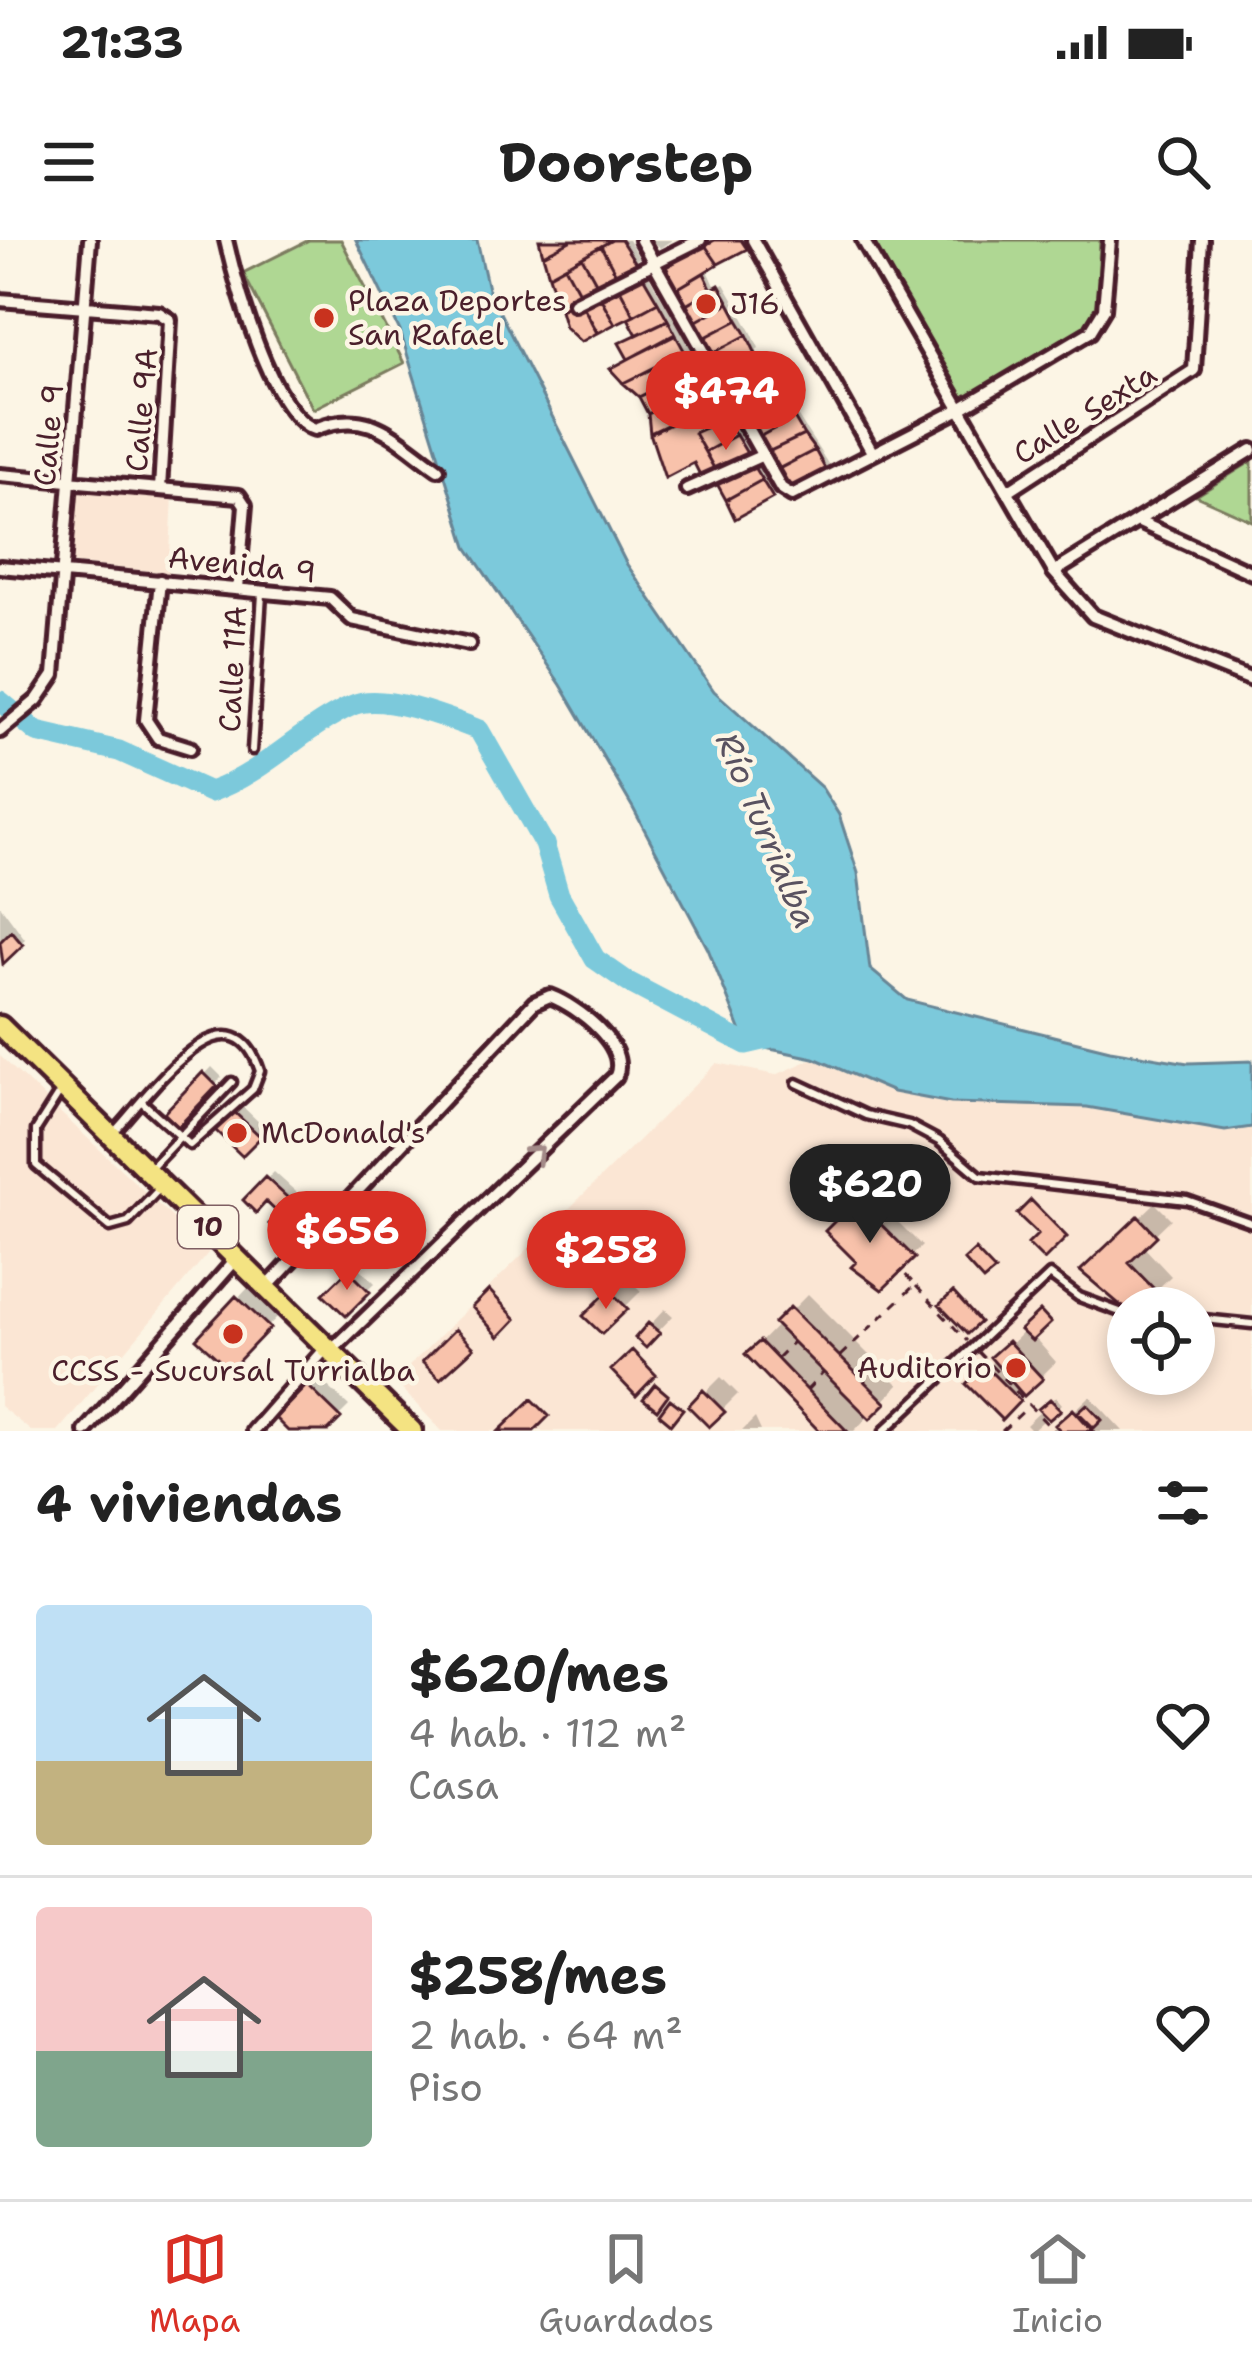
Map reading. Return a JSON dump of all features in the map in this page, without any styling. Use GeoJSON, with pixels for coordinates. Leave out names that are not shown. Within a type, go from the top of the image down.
{"type":"FeatureCollection","features":[{"type":"Feature","properties":{"kind":"main road","name":"10"},"geometry":{"type":"LineString","coordinates":[[0,1027],[149,1168],[412,1431]]}},
{"type":"Feature","properties":{"kind":"street","name":"Calle 9"},"geometry":{"type":"LineString","coordinates":[[3,728],[37,700],[54,675],[90,240]]}},
{"type":"Feature","properties":{"kind":"street"},"geometry":{"type":"LineString","coordinates":[[226,240],[258,341],[283,400],[303,425],[315,429],[337,420],[364,419],[438,470]]}},
{"type":"Feature","properties":{"kind":"street"},"geometry":{"type":"LineString","coordinates":[[641,240],[781,488],[792,495],[960,409],[1101,321],[1110,240]]}},
{"type":"Feature","properties":{"kind":"street"},"geometry":{"type":"LineString","coordinates":[[574,303],[700,240]]}},
{"type":"Feature","properties":{"kind":"street"},"geometry":{"type":"LineString","coordinates":[[753,240],[872,452]]}},
{"type":"Feature","properties":{"kind":"street"},"geometry":{"type":"LineString","coordinates":[[863,240],[1011,490],[1054,572],[1093,616],[1252,680]]}},
{"type":"Feature","properties":{"kind":"street","name":"Calle Sexta"},"geometry":{"type":"LineString","coordinates":[[1011,490],[1194,370],[1202,240]]}},
{"type":"Feature","properties":{"kind":"street"},"geometry":{"type":"LineString","coordinates":[[0,300],[84,308]]}},
{"type":"Feature","properties":{"kind":"street","name":"Calle 9A"},"geometry":{"type":"LineString","coordinates":[[84,308],[159,313],[170,320],[160,489]]}},
{"type":"Feature","properties":{"kind":"street"},"geometry":{"type":"LineString","coordinates":[[1054,572],[1252,450]]}},
{"type":"Feature","properties":{"kind":"street"},"geometry":{"type":"LineString","coordinates":[[687,488],[764,455]]}},
{"type":"Feature","properties":{"kind":"street"},"geometry":{"type":"LineString","coordinates":[[0,476],[230,492],[245,505],[238,589]]}},
{"type":"Feature","properties":{"kind":"street"},"geometry":{"type":"LineString","coordinates":[[1136,521],[1252,573]]}},
{"type":"Feature","properties":{"kind":"street","name":"Avenida 9"},"geometry":{"type":"LineString","coordinates":[[0,567],[330,598],[352,619],[469,644]]}},
{"type":"Feature","properties":{"kind":"street"},"geometry":{"type":"LineString","coordinates":[[160,581],[146,720],[158,738],[190,748]]}},
{"type":"Feature","properties":{"kind":"street"},"geometry":{"type":"LineString","coordinates":[[253,1431],[329,1349],[616,1076],[621,1064],[617,1050],[566,1002],[550,996],[534,1003],[268,1286]]}},
{"type":"Feature","properties":{"kind":"street"},"geometry":{"type":"LineString","coordinates":[[85,1431],[238,1257]]}},
{"type":"Feature","properties":{"kind":"lane","name":"Calle 11A"},"geometry":{"type":"LineString","coordinates":[[252,750],[262,591]]}},
{"type":"Feature","properties":{"kind":"lane"},"geometry":{"type":"LineString","coordinates":[[112,1134],[142,1102],[208,1036],[224,1033],[256,1059],[260,1078],[253,1089],[195,1143],[178,1138],[142,1102]]}},
{"type":"Feature","properties":{"kind":"lane"},"geometry":{"type":"LineString","coordinates":[[149,1168],[232,1082]]}},
{"type":"Feature","properties":{"kind":"lane"},"geometry":{"type":"LineString","coordinates":[[797,1083],[866,1115],[909,1125],[939,1141],[980,1177],[1187,1200],[1252,1223]]}},
{"type":"Feature","properties":{"kind":"lane"},"geometry":{"type":"LineString","coordinates":[[63,1088],[35,1130],[36,1165],[110,1227],[128,1222],[164,1184]]}},
{"type":"Feature","properties":{"kind":"lane"},"geometry":{"type":"LineString","coordinates":[[884,1431],[1051,1275],[1079,1297],[1107,1307]]}},
{"type":"Feature","properties":{"kind":"lane"},"geometry":{"type":"LineString","coordinates":[[1215,1320],[1252,1324]]}},
{"type":"Feature","properties":{"kind":"path"},"geometry":{"type":"LineString","coordinates":[[902,1271],[968,1342]]}},
{"type":"Feature","properties":{"kind":"path"},"geometry":{"type":"LineString","coordinates":[[840,1356],[915,1285]]}},
{"type":"Feature","properties":{"kind":"path"},"geometry":{"type":"LineString","coordinates":[[777,1358],[793,1342]]}},
{"type":"Feature","properties":{"kind":"path"},"geometry":{"type":"LineString","coordinates":[[977,1351],[1054,1431]]}},
{"type":"Feature","properties":{"kind":"path"},"geometry":{"type":"LineString","coordinates":[[807,1390],[824,1373]]}},
{"type":"Feature","properties":{"kind":"path"},"geometry":{"type":"LineString","coordinates":[[1002,1431],[1029,1405]]}},
{"type":"Feature","properties":{"kind":"shaded area"},"geometry":{"type":"Polygon","coordinates":[[[75,486],[173,495],[169,573],[71,563],[75,486]]]}},
{"type":"Feature","properties":{"kind":"shaded area"},"geometry":{"type":"Polygon","coordinates":[[[0,1056],[209,1252],[58,1431],[31,1431],[0,1406],[0,1056]]]}},
{"type":"Feature","properties":{"kind":"shaded area"},"geometry":{"type":"Polygon","coordinates":[[[814,1058],[893,1092],[951,1103],[1087,1107],[1252,1126],[1252,1431],[442,1431],[394,1381],[717,1063],[776,1075],[814,1058]]]}},
{"type":"Feature","properties":{"kind":"green space","name":"Plaza Deportes San Rafael"},"geometry":{"type":"Polygon","coordinates":[[[309,240],[341,240],[404,363],[313,409],[243,273],[309,240]]]}},
{"type":"Feature","properties":{"kind":"green space"},"geometry":{"type":"Polygon","coordinates":[[[873,240],[1100,240],[1097,308],[1085,326],[964,398],[873,240]]]}},
{"type":"Feature","properties":{"kind":"green space"},"geometry":{"type":"Polygon","coordinates":[[[1252,461],[1252,521],[1196,496],[1252,461]]]}},
{"type":"Feature","properties":{"kind":"water","name":"Río Turrialba"},"geometry":{"type":"Polygon","coordinates":[[[356,240],[477,240],[488,289],[626,563],[714,691],[822,788],[839,815],[858,873],[870,969],[907,1000],[1110,1050],[1188,1063],[1252,1061],[1252,1127],[1225,1131],[1087,1107],[951,1103],[893,1092],[814,1058],[746,1044],[708,949],[633,808],[561,685],[467,547],[400,331],[356,240]]]}},
{"type":"Feature","properties":{"kind":"building"},"geometry":{"type":"Polygon","coordinates":[[[539,240],[572,240],[543,255],[539,240]]]}},
{"type":"Feature","properties":{"kind":"building"},"geometry":{"type":"Polygon","coordinates":[[[572,240],[612,240],[549,275],[543,255],[572,240]]]}},
{"type":"Feature","properties":{"kind":"building"},"geometry":{"type":"Polygon","coordinates":[[[621,240],[637,265],[617,276],[601,246],[621,240]]]}},
{"type":"Feature","properties":{"kind":"building"},"geometry":{"type":"Polygon","coordinates":[[[741,240],[747,249],[718,264],[705,245],[741,240]]]}},
{"type":"Feature","properties":{"kind":"building"},"geometry":{"type":"Polygon","coordinates":[[[705,245],[718,264],[675,290],[666,267],[705,245]]]}},
{"type":"Feature","properties":{"kind":"building"},"geometry":{"type":"Polygon","coordinates":[[[601,246],[617,276],[598,286],[582,257],[601,246]]]}},
{"type":"Feature","properties":{"kind":"building"},"geometry":{"type":"Polygon","coordinates":[[[582,257],[598,286],[580,294],[565,266],[582,257]]]}},
{"type":"Feature","properties":{"kind":"building"},"geometry":{"type":"Polygon","coordinates":[[[565,266],[580,294],[560,310],[549,275],[565,266]]]}},
{"type":"Feature","properties":{"kind":"building"},"geometry":{"type":"Polygon","coordinates":[[[641,273],[658,302],[634,315],[618,285],[641,273]]]}},
{"type":"Feature","properties":{"kind":"building"},"geometry":{"type":"Polygon","coordinates":[[[704,273],[712,290],[684,305],[675,290],[704,273]]]}},
{"type":"Feature","properties":{"kind":"building"},"geometry":{"type":"Polygon","coordinates":[[[618,285],[634,315],[615,324],[599,295],[618,285]]]}},
{"type":"Feature","properties":{"kind":"building","name":"J16"},"geometry":{"type":"Polygon","coordinates":[[[719,285],[729,303],[693,323],[684,305],[719,285]]]}},
{"type":"Feature","properties":{"kind":"building"},"geometry":{"type":"Polygon","coordinates":[[[599,295],[615,324],[598,333],[582,304],[599,295]]]}},
{"type":"Feature","properties":{"kind":"building"},"geometry":{"type":"Polygon","coordinates":[[[658,302],[668,320],[637,335],[628,318],[658,302]]]}},
{"type":"Feature","properties":{"kind":"building"},"geometry":{"type":"Polygon","coordinates":[[[729,303],[738,320],[702,339],[693,323],[729,303]]]}},
{"type":"Feature","properties":{"kind":"building"},"geometry":{"type":"Polygon","coordinates":[[[572,304],[572,309],[582,304],[597,333],[581,342],[565,327],[560,310],[572,304]]]}},
{"type":"Feature","properties":{"kind":"building"},"geometry":{"type":"Polygon","coordinates":[[[668,320],[676,335],[628,359],[619,343],[668,320]]]}},
{"type":"Feature","properties":{"kind":"building"},"geometry":{"type":"Polygon","coordinates":[[[738,320],[747,335],[711,354],[702,339],[738,320]]]}},
{"type":"Feature","properties":{"kind":"building"},"geometry":{"type":"Polygon","coordinates":[[[675,334],[685,352],[623,383],[610,369],[675,334]]]}},
{"type":"Feature","properties":{"kind":"building"},"geometry":{"type":"Polygon","coordinates":[[[747,335],[756,354],[722,373],[711,354],[747,335]]]}},
{"type":"Feature","properties":{"kind":"building"},"geometry":{"type":"Polygon","coordinates":[[[685,353],[695,369],[639,397],[623,383],[685,353]]]}},
{"type":"Feature","properties":{"kind":"building"},"geometry":{"type":"Polygon","coordinates":[[[747,359],[756,374],[730,389],[722,373],[747,359]]]}},
{"type":"Feature","properties":{"kind":"building"},"geometry":{"type":"Polygon","coordinates":[[[695,369],[704,386],[648,414],[639,397],[695,369]]]}},
{"type":"Feature","properties":{"kind":"building"},"geometry":{"type":"Polygon","coordinates":[[[762,370],[771,386],[738,404],[730,389],[762,370]]]}},
{"type":"Feature","properties":{"kind":"building"},"geometry":{"type":"Polygon","coordinates":[[[704,386],[714,403],[650,434],[648,414],[704,386]]]}},
{"type":"Feature","properties":{"kind":"building"},"geometry":{"type":"Polygon","coordinates":[[[771,386],[781,405],[749,421],[738,404],[771,386]]]}},
{"type":"Feature","properties":{"kind":"building"},"geometry":{"type":"Polygon","coordinates":[[[714,403],[725,419],[694,433],[715,470],[701,477],[694,463],[665,478],[650,433],[714,403]]]}},
{"type":"Feature","properties":{"kind":"building"},"geometry":{"type":"Polygon","coordinates":[[[781,405],[790,420],[759,437],[749,421],[781,405]]]}},
{"type":"Feature","properties":{"kind":"building"},"geometry":{"type":"Polygon","coordinates":[[[794,418],[804,435],[768,452],[759,437],[794,418]]]}},
{"type":"Feature","properties":{"kind":"building"},"geometry":{"type":"Polygon","coordinates":[[[725,419],[736,435],[705,452],[694,433],[725,419]]]}},
{"type":"Feature","properties":{"kind":"building"},"geometry":{"type":"Polygon","coordinates":[[[736,435],[748,455],[715,470],[705,452],[736,435]]]}},
{"type":"Feature","properties":{"kind":"building"},"geometry":{"type":"Polygon","coordinates":[[[804,435],[815,450],[777,470],[768,452],[804,435]]]}},
{"type":"Feature","properties":{"kind":"building"},"geometry":{"type":"Polygon","coordinates":[[[815,450],[828,474],[795,490],[787,487],[776,470],[815,450]]]}},
{"type":"Feature","properties":{"kind":"building"},"geometry":{"type":"Polygon","coordinates":[[[752,464],[762,480],[726,500],[716,482],[752,464]]]}},
{"type":"Feature","properties":{"kind":"building"},"geometry":{"type":"Polygon","coordinates":[[[762,480],[773,498],[735,519],[726,500],[762,480]]]}},
{"type":"Feature","properties":{"kind":"building"},"geometry":{"type":"Polygon","coordinates":[[[11,931],[23,945],[3,964],[0,942],[11,931]]]}},
{"type":"Feature","properties":{"kind":"building"},"geometry":{"type":"Polygon","coordinates":[[[203,1072],[217,1086],[178,1127],[164,1113],[203,1072]]]}},
{"type":"Feature","properties":{"kind":"building","name":"McDonald's"},"geometry":{"type":"Polygon","coordinates":[[[232,1110],[261,1137],[242,1156],[214,1129],[232,1110]]]}},
{"type":"Feature","properties":{"kind":"building"},"geometry":{"type":"Polygon","coordinates":[[[265,1177],[300,1209],[278,1232],[269,1224],[279,1214],[266,1202],[256,1213],[243,1200],[265,1177]]]}},
{"type":"Feature","properties":{"kind":"building"},"geometry":{"type":"Polygon","coordinates":[[[856,1200],[915,1258],[882,1290],[851,1267],[856,1262],[825,1231],[856,1200]]]}},
{"type":"Feature","properties":{"kind":"building"},"geometry":{"type":"Polygon","coordinates":[[[1031,1200],[1067,1237],[1044,1260],[1028,1244],[1038,1234],[1017,1214],[1031,1200]]]}},
{"type":"Feature","properties":{"kind":"building"},"geometry":{"type":"Polygon","coordinates":[[[1138,1216],[1157,1236],[1129,1263],[1152,1287],[1107,1287],[1107,1294],[1080,1271],[1138,1216]]]}},
{"type":"Feature","properties":{"kind":"building"},"geometry":{"type":"Polygon","coordinates":[[[975,1250],[995,1271],[983,1281],[964,1260],[975,1250]]]}},
{"type":"Feature","properties":{"kind":"building"},"geometry":{"type":"Polygon","coordinates":[[[348,1270],[370,1292],[346,1316],[323,1294],[348,1270]]]}},
{"type":"Feature","properties":{"kind":"building"},"geometry":{"type":"Polygon","coordinates":[[[489,1290],[516,1319],[499,1337],[472,1307],[489,1290]]]}},
{"type":"Feature","properties":{"kind":"building"},"geometry":{"type":"Polygon","coordinates":[[[609,1290],[628,1309],[602,1334],[583,1316],[609,1290]]]}},
{"type":"Feature","properties":{"kind":"building"},"geometry":{"type":"Polygon","coordinates":[[[953,1292],[980,1322],[967,1334],[939,1305],[953,1292]]]}},
{"type":"Feature","properties":{"kind":"building","name":"CCSS - Sucursal Turrialba"},"geometry":{"type":"Polygon","coordinates":[[[236,1296],[270,1328],[230,1370],[196,1339],[236,1296]]]}},
{"type":"Feature","properties":{"kind":"building"},"geometry":{"type":"Polygon","coordinates":[[[790,1307],[886,1403],[870,1419],[774,1323],[790,1307]]]}},
{"type":"Feature","properties":{"kind":"building"},"geometry":{"type":"Polygon","coordinates":[[[1040,1311],[1051,1323],[1032,1341],[1020,1330],[1040,1311]]]}},
{"type":"Feature","properties":{"kind":"building"},"geometry":{"type":"Polygon","coordinates":[[[648,1323],[660,1333],[646,1348],[635,1338],[648,1323]]]}},
{"type":"Feature","properties":{"kind":"building"},"geometry":{"type":"Polygon","coordinates":[[[455,1329],[474,1348],[440,1379],[422,1362],[455,1329]]]}},
{"type":"Feature","properties":{"kind":"building"},"geometry":{"type":"Polygon","coordinates":[[[760,1341],[847,1431],[819,1431],[745,1354],[760,1341]]]}},
{"type":"Feature","properties":{"kind":"building","name":"Auditorio"},"geometry":{"type":"Polygon","coordinates":[[[1008,1341],[1043,1379],[1024,1396],[990,1357],[1008,1341]]]}},
{"type":"Feature","properties":{"kind":"building"},"geometry":{"type":"Polygon","coordinates":[[[632,1350],[656,1375],[636,1396],[611,1370],[632,1350]]]}},
{"type":"Feature","properties":{"kind":"building"},"geometry":{"type":"Polygon","coordinates":[[[984,1365],[1020,1401],[1002,1420],[966,1384],[984,1365]]]}},
{"type":"Feature","properties":{"kind":"building"},"geometry":{"type":"Polygon","coordinates":[[[655,1384],[668,1395],[657,1410],[643,1399],[655,1384]]]}},
{"type":"Feature","properties":{"kind":"building"},"geometry":{"type":"Polygon","coordinates":[[[307,1385],[341,1418],[328,1431],[288,1431],[275,1418],[307,1385]]]}},
{"type":"Feature","properties":{"kind":"building"},"geometry":{"type":"Polygon","coordinates":[[[703,1390],[725,1412],[709,1427],[688,1406],[703,1390]]]}},
{"type":"Feature","properties":{"kind":"building"},"geometry":{"type":"Polygon","coordinates":[[[532,1399],[549,1416],[534,1431],[499,1431],[532,1399]]]}},
{"type":"Feature","properties":{"kind":"building"},"geometry":{"type":"Polygon","coordinates":[[[670,1399],[683,1409],[671,1424],[659,1414],[670,1399]]]}},
{"type":"Feature","properties":{"kind":"building"},"geometry":{"type":"Polygon","coordinates":[[[1050,1399],[1061,1410],[1049,1420],[1038,1409],[1050,1399]]]}},
{"type":"Feature","properties":{"kind":"building"},"geometry":{"type":"Polygon","coordinates":[[[1087,1404],[1102,1420],[1094,1428],[1078,1412],[1087,1404]]]}},
{"type":"Feature","properties":{"kind":"building"},"geometry":{"type":"Polygon","coordinates":[[[1073,1409],[1093,1431],[1061,1431],[1055,1425],[1073,1409]]]}},
{"type":"Feature","properties":{"kind":"waterway"},"geometry":{"type":"LineString","coordinates":[[0,701],[37,732],[119,751],[210,792],[249,773],[335,715],[366,702],[416,708],[479,730],[544,844],[559,895],[595,959],[628,982],[746,1044],[772,1038]]}},
{"type":"Feature","properties":{"kind":"place","name":"J16"},"geometry":{"type":"Point","coordinates":[706,304]}},
{"type":"Feature","properties":{"kind":"place","name":"Plaza Deportes San Rafael"},"geometry":{"type":"Point","coordinates":[324,318]}},
{"type":"Feature","properties":{"kind":"place","name":"McDonald's"},"geometry":{"type":"Point","coordinates":[237,1133]}},
{"type":"Feature","properties":{"kind":"place","name":"CCSS - Sucursal Turrialba"},"geometry":{"type":"Point","coordinates":[233,1334]}},
{"type":"Feature","properties":{"kind":"place","name":"Auditorio"},"geometry":{"type":"Point","coordinates":[1016,1368]}}]}
